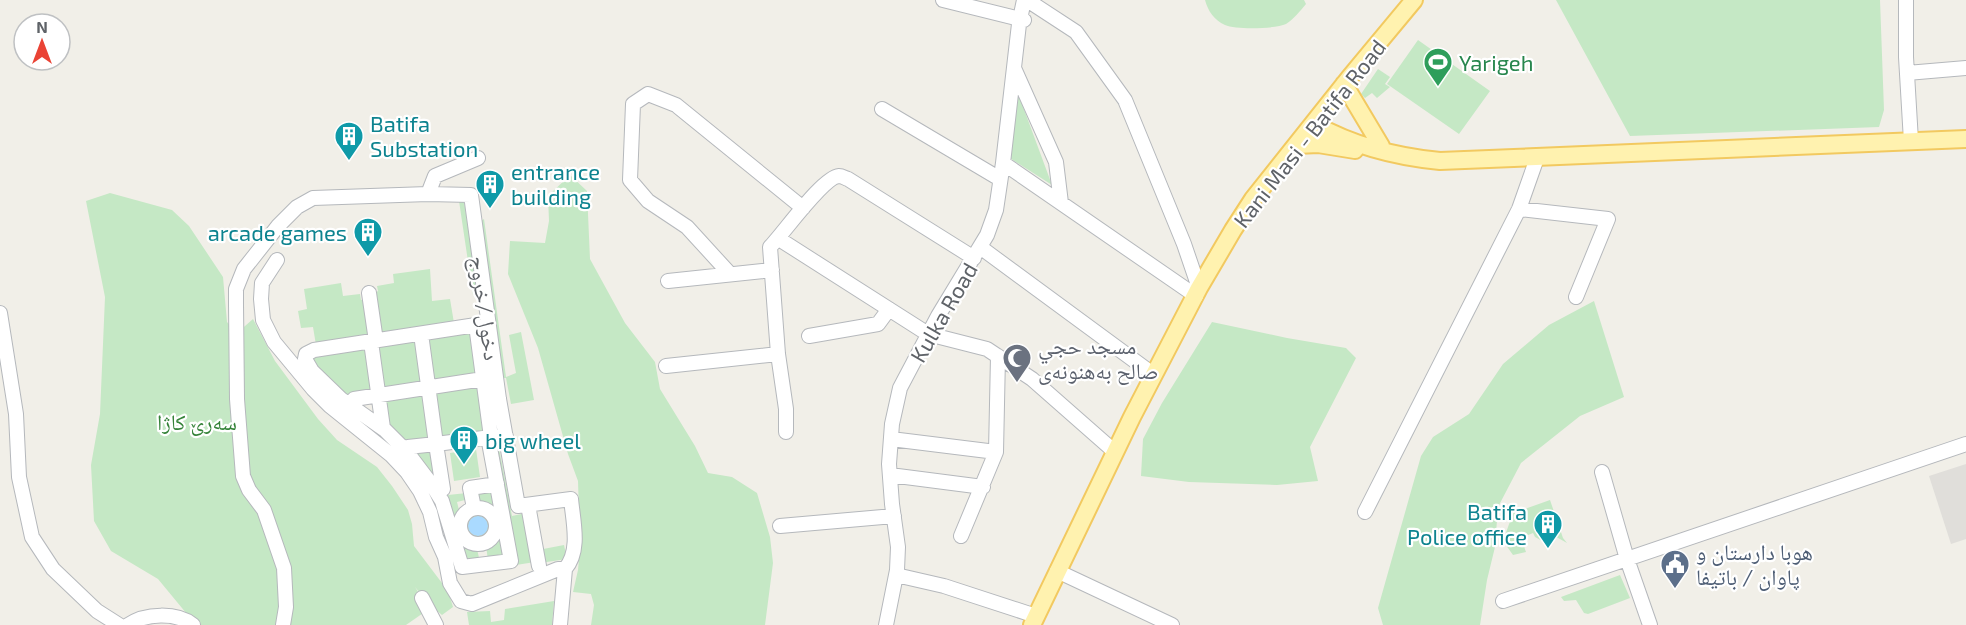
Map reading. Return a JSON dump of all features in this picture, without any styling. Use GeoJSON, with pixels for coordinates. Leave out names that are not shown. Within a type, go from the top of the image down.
{"type":"FeatureCollection","features":[{"type":"Feature","properties":{"kind":"main road","name":"Kani Masi - Batifa Road"},"geometry":{"type":"LineString","coordinates":[[1034,620],[1114,452],[1197,292],[1253,199],[1414,0]]}},
{"type":"Feature","properties":{"kind":"main road"},"geometry":{"type":"LineString","coordinates":[[1344,84],[1382,148]]}},
{"type":"Feature","properties":{"kind":"main road"},"geometry":{"type":"LineString","coordinates":[[1317,119],[1410,158],[1440,161],[1537,159],[1966,139]]}},
{"type":"Feature","properties":{"kind":"main road"},"geometry":{"type":"LineString","coordinates":[[1297,145],[1318,144],[1378,153],[1382,148]]}},
{"type":"Feature","properties":{"kind":"street"},"geometry":{"type":"LineString","coordinates":[[944,0],[1022,19]]}},
{"type":"Feature","properties":{"kind":"street"},"geometry":{"type":"LineString","coordinates":[[1025,0],[1076,32],[1125,100],[1184,244],[1197,292]]}},
{"type":"Feature","properties":{"kind":"street","name":"Kulka Road"},"geometry":{"type":"LineString","coordinates":[[886,625],[896,575],[898,547],[890,475],[892,424],[900,388],[928,334],[987,235],[996,210],[1025,0]]}},
{"type":"Feature","properties":{"kind":"street"},"geometry":{"type":"LineString","coordinates":[[1906,0],[1911,141]]}},
{"type":"Feature","properties":{"kind":"street"},"geometry":{"type":"LineString","coordinates":[[1014,68],[1056,162],[1061,203]]}},
{"type":"Feature","properties":{"kind":"street"},"geometry":{"type":"LineString","coordinates":[[1907,73],[1966,68]]}},
{"type":"Feature","properties":{"kind":"street"},"geometry":{"type":"LineString","coordinates":[[730,274],[687,226],[648,201],[630,180],[633,104],[648,94],[676,105],[803,208]]}},
{"type":"Feature","properties":{"kind":"street"},"geometry":{"type":"LineString","coordinates":[[882,109],[1000,179]]}},
{"type":"Feature","properties":{"kind":"street"},"geometry":{"type":"LineString","coordinates":[[283,625],[286,607],[284,568],[264,510],[249,490],[243,476],[237,399],[236,289],[239,278],[278,226],[297,207],[313,198],[428,194],[435,176],[478,159]]}},
{"type":"Feature","properties":{"kind":"street"},"geometry":{"type":"LineString","coordinates":[[1365,512],[1519,208],[1537,159]]}},
{"type":"Feature","properties":{"kind":"street"},"geometry":{"type":"LineString","coordinates":[[1003,163],[1197,292]]}},
{"type":"Feature","properties":{"kind":"street"},"geometry":{"type":"LineString","coordinates":[[786,432],[786,409],[778,354],[770,247],[830,179],[839,176],[977,253],[1154,375]]}},
{"type":"Feature","properties":{"kind":"street","name":"دخول/خروج"},"geometry":{"type":"LineString","coordinates":[[428,194],[471,195],[506,436]]}},
{"type":"Feature","properties":{"kind":"street"},"geometry":{"type":"LineString","coordinates":[[1519,208],[1608,219],[1576,297]]}},
{"type":"Feature","properties":{"kind":"street"},"geometry":{"type":"LineString","coordinates":[[779,239],[928,334],[987,349],[1032,378],[1114,452]]}},
{"type":"Feature","properties":{"kind":"street"},"geometry":{"type":"LineString","coordinates":[[277,260],[262,282],[263,320],[274,342],[330,406],[391,454],[407,472],[430,512],[436,537],[446,557],[450,583],[461,601],[472,604],[565,568],[571,562],[575,544],[571,499],[518,506],[506,436],[408,447],[409,454]]}},
{"type":"Feature","properties":{"kind":"street"},"geometry":{"type":"LineString","coordinates":[[668,281],[772,270]]}},
{"type":"Feature","properties":{"kind":"street"},"geometry":{"type":"LineString","coordinates":[[369,293],[383,428]]}},
{"type":"Feature","properties":{"kind":"street"},"geometry":{"type":"LineString","coordinates":[[809,336],[878,324],[889,309]]}},
{"type":"Feature","properties":{"kind":"street"},"geometry":{"type":"LineString","coordinates":[[0,313],[16,414],[19,477],[32,537],[53,569],[97,611],[119,625]]}},
{"type":"Feature","properties":{"kind":"street"},"geometry":{"type":"LineString","coordinates":[[286,356],[476,325],[500,523],[511,561],[462,567],[456,530],[464,515],[474,508],[486,510],[500,523]]}},
{"type":"Feature","properties":{"kind":"street"},"geometry":{"type":"LineString","coordinates":[[421,334],[436,444],[438,488],[442,501],[456,530],[473,544],[481,545],[490,540],[500,523]]}},
{"type":"Feature","properties":{"kind":"street"},"geometry":{"type":"LineString","coordinates":[[306,354],[305,359],[312,371],[341,399],[383,428],[438,488],[451,491],[497,484]]}},
{"type":"Feature","properties":{"kind":"street"},"geometry":{"type":"LineString","coordinates":[[666,366],[778,354]]}},
{"type":"Feature","properties":{"kind":"street"},"geometry":{"type":"LineString","coordinates":[[961,536],[996,452],[998,356]]}},
{"type":"Feature","properties":{"kind":"street"},"geometry":{"type":"LineString","coordinates":[[349,405],[354,399],[483,379]]}},
{"type":"Feature","properties":{"kind":"street"},"geometry":{"type":"LineString","coordinates":[[891,439],[996,452]]}},
{"type":"Feature","properties":{"kind":"street"},"geometry":{"type":"LineString","coordinates":[[1503,601],[1966,444]]}},
{"type":"Feature","properties":{"kind":"street"},"geometry":{"type":"LineString","coordinates":[[1602,472],[1650,625]]}},
{"type":"Feature","properties":{"kind":"street"},"geometry":{"type":"LineString","coordinates":[[890,475],[982,487]]}},
{"type":"Feature","properties":{"kind":"street"},"geometry":{"type":"LineString","coordinates":[[470,488],[474,508]]}},
{"type":"Feature","properties":{"kind":"street"},"geometry":{"type":"LineString","coordinates":[[528,505],[539,566]]}},
{"type":"Feature","properties":{"kind":"street"},"geometry":{"type":"LineString","coordinates":[[780,526],[894,516]]}},
{"type":"Feature","properties":{"kind":"street"},"geometry":{"type":"LineString","coordinates":[[481,545],[483,564]]}},
{"type":"Feature","properties":{"kind":"street"},"geometry":{"type":"LineString","coordinates":[[560,625],[565,568]]}},
{"type":"Feature","properties":{"kind":"street"},"geometry":{"type":"LineString","coordinates":[[1057,571],[1172,625]]}},
{"type":"Feature","properties":{"kind":"street"},"geometry":{"type":"LineString","coordinates":[[896,575],[944,586],[1034,620]]}},
{"type":"Feature","properties":{"kind":"street"},"geometry":{"type":"LineString","coordinates":[[423,598],[435,623]]}},
{"type":"Feature","properties":{"kind":"street"},"geometry":{"type":"LineString","coordinates":[[128,625],[136,620],[168,616],[182,618],[193,625]]}},
{"type":"Feature","properties":{"kind":"shaded area"},"geometry":{"type":"Polygon","coordinates":[[[1966,464],[1966,539],[1951,544],[1929,476],[1966,464]]]}},
{"type":"Feature","properties":{"kind":"green space"},"geometry":{"type":"Polygon","coordinates":[[[1205,0],[1304,0],[1306,4],[1286,24],[1265,28],[1246,28],[1230,27],[1218,21],[1212,15],[1205,0]]]}},
{"type":"Feature","properties":{"kind":"green space"},"geometry":{"type":"Polygon","coordinates":[[[1556,0],[1880,0],[1884,110],[1879,127],[1630,136],[1556,0]]]}},
{"type":"Feature","properties":{"kind":"green space","name":"Yarigeh"},"geometry":{"type":"Polygon","coordinates":[[[1418,40],[1490,91],[1459,134],[1387,84],[1418,40]]]}},
{"type":"Feature","properties":{"kind":"green space"},"geometry":{"type":"Polygon","coordinates":[[[1378,69],[1390,77],[1385,84],[1390,87],[1377,98],[1372,93],[1365,98],[1361,94],[1378,69]]]}},
{"type":"Feature","properties":{"kind":"green space"},"geometry":{"type":"Polygon","coordinates":[[[1015,85],[1052,185],[1008,157],[1015,85]]]}},
{"type":"Feature","properties":{"kind":"green space"},"geometry":{"type":"Polygon","coordinates":[[[570,175],[587,191],[590,259],[625,323],[655,362],[660,389],[695,446],[708,473],[732,477],[757,493],[770,537],[773,563],[765,625],[591,625],[594,605],[591,594],[573,592],[580,547],[578,481],[568,454],[538,348],[508,274],[510,241],[545,243],[549,221],[548,196],[570,175]]]}},
{"type":"Feature","properties":{"kind":"green space","name":"سەرێ کاژا"},"geometry":{"type":"Polygon","coordinates":[[[110,193],[172,210],[189,226],[223,277],[227,322],[237,333],[253,319],[275,361],[318,419],[337,440],[377,467],[408,510],[414,546],[448,591],[453,607],[442,615],[415,587],[429,609],[406,625],[196,625],[158,579],[111,551],[94,521],[91,465],[100,414],[105,297],[86,201],[110,193]]]}},
{"type":"Feature","properties":{"kind":"green space"},"geometry":{"type":"Polygon","coordinates":[[[459,201],[464,201],[478,294],[473,295],[459,201]]]}},
{"type":"Feature","properties":{"kind":"green space"},"geometry":{"type":"Polygon","coordinates":[[[484,219],[506,377],[516,373],[509,335],[521,332],[534,400],[511,404],[506,378],[503,378],[481,221],[484,219]]]}},
{"type":"Feature","properties":{"kind":"green space"},"geometry":{"type":"Polygon","coordinates":[[[430,269],[432,301],[450,299],[454,323],[378,336],[372,295],[378,291],[377,286],[394,283],[393,274],[430,269]]]}},
{"type":"Feature","properties":{"kind":"green space"},"geometry":{"type":"Polygon","coordinates":[[[341,283],[343,296],[360,294],[361,300],[366,299],[371,337],[316,345],[313,327],[301,328],[298,311],[307,309],[304,289],[341,283]]]}},
{"type":"Feature","properties":{"kind":"green space"},"geometry":{"type":"Polygon","coordinates":[[[1594,301],[1624,397],[1580,416],[1521,463],[1498,507],[1495,547],[1480,625],[1383,625],[1378,608],[1421,456],[1433,437],[1469,414],[1503,364],[1549,325],[1594,301]]]}},
{"type":"Feature","properties":{"kind":"green space"},"geometry":{"type":"Polygon","coordinates":[[[1212,322],[1346,348],[1356,358],[1310,447],[1318,481],[1277,485],[1189,482],[1141,476],[1143,439],[1162,403],[1212,322]]]}},
{"type":"Feature","properties":{"kind":"green space"},"geometry":{"type":"Polygon","coordinates":[[[468,330],[472,335],[478,373],[436,382],[431,379],[425,343],[429,337],[468,330]]]}},
{"type":"Feature","properties":{"kind":"green space"},"geometry":{"type":"Polygon","coordinates":[[[413,340],[417,343],[422,381],[419,384],[386,388],[382,386],[377,348],[380,345],[413,340]]]}},
{"type":"Feature","properties":{"kind":"green space"},"geometry":{"type":"Polygon","coordinates":[[[366,346],[373,390],[371,394],[345,396],[312,363],[312,357],[316,353],[366,346]]]}},
{"type":"Feature","properties":{"kind":"green space"},"geometry":{"type":"Polygon","coordinates":[[[476,385],[480,390],[486,428],[481,432],[444,437],[439,434],[433,398],[437,392],[476,385]]]}},
{"type":"Feature","properties":{"kind":"green space"},"geometry":{"type":"Polygon","coordinates":[[[421,393],[424,397],[431,438],[402,442],[387,428],[384,402],[386,398],[421,393]]]}},
{"type":"Feature","properties":{"kind":"green space"},"geometry":{"type":"Polygon","coordinates":[[[498,443],[512,516],[526,513],[535,562],[516,565],[493,444],[498,443]]]}},
{"type":"Feature","properties":{"kind":"green space"},"geometry":{"type":"Polygon","coordinates":[[[432,448],[438,482],[414,451],[432,448]]]}},
{"type":"Feature","properties":{"kind":"green space"},"geometry":{"type":"Polygon","coordinates":[[[476,449],[480,477],[454,481],[450,453],[476,449]]]}},
{"type":"Feature","properties":{"kind":"green space"},"geometry":{"type":"Polygon","coordinates":[[[493,487],[496,514],[479,504],[475,491],[493,487]]]}},
{"type":"Feature","properties":{"kind":"green space"},"geometry":{"type":"Polygon","coordinates":[[[467,493],[470,507],[467,508],[465,500],[457,502],[459,510],[464,509],[456,526],[453,527],[448,495],[467,493]]]}},
{"type":"Feature","properties":{"kind":"green space"},"geometry":{"type":"Polygon","coordinates":[[[1550,500],[1563,538],[1567,543],[1551,534],[1546,543],[1535,537],[1533,533],[1521,538],[1526,552],[1513,555],[1503,541],[1513,513],[1550,500]]]}},
{"type":"Feature","properties":{"kind":"green space"},"geometry":{"type":"Polygon","coordinates":[[[478,512],[488,516],[492,526],[488,536],[478,540],[468,536],[464,526],[468,516],[478,512]]]}},
{"type":"Feature","properties":{"kind":"green space"},"geometry":{"type":"Polygon","coordinates":[[[500,529],[506,555],[488,560],[486,546],[494,542],[500,529]]]}},
{"type":"Feature","properties":{"kind":"green space"},"geometry":{"type":"Polygon","coordinates":[[[460,536],[466,545],[477,549],[480,562],[464,564],[460,536]]]}},
{"type":"Feature","properties":{"kind":"green space"},"geometry":{"type":"Polygon","coordinates":[[[564,545],[567,559],[540,563],[538,550],[564,545]]]}},
{"type":"Feature","properties":{"kind":"green space"},"geometry":{"type":"Polygon","coordinates":[[[1620,575],[1630,598],[1588,614],[1584,613],[1576,600],[1564,601],[1561,597],[1620,575]]]}},
{"type":"Feature","properties":{"kind":"green space"},"geometry":{"type":"Polygon","coordinates":[[[554,601],[552,625],[469,625],[467,612],[490,611],[491,622],[504,620],[505,609],[554,601]]]}},
{"type":"Feature","properties":{"kind":"water"},"geometry":{"type":"Polygon","coordinates":[[[478,516],[485,519],[488,526],[485,533],[478,536],[471,533],[468,526],[471,519],[478,516]]]}},
{"type":"Feature","properties":{"kind":"place","name":"Yarigeh"},"geometry":{"type":"Point","coordinates":[1438,88]}},
{"type":"Feature","properties":{"kind":"place","name":"Batifa Substation"},"geometry":{"type":"Point","coordinates":[349,162]}},
{"type":"Feature","properties":{"kind":"place","name":"entrance building"},"geometry":{"type":"Point","coordinates":[490,210]}},
{"type":"Feature","properties":{"kind":"place","name":"arcade games"},"geometry":{"type":"Point","coordinates":[368,258]}},
{"type":"Feature","properties":{"kind":"place","name":"مسجد حجي صالح بەھنونەی"},"geometry":{"type":"Point","coordinates":[1017,384]}},
{"type":"Feature","properties":{"kind":"place","name":"big wheel"},"geometry":{"type":"Point","coordinates":[464,466]}},
{"type":"Feature","properties":{"kind":"place","name":"Batifa Police office"},"geometry":{"type":"Point","coordinates":[1548,550]}},
{"type":"Feature","properties":{"kind":"place","name":"هوبا دارستان و پاوان / باتيفا"},"geometry":{"type":"Point","coordinates":[1675,590]}}]}
